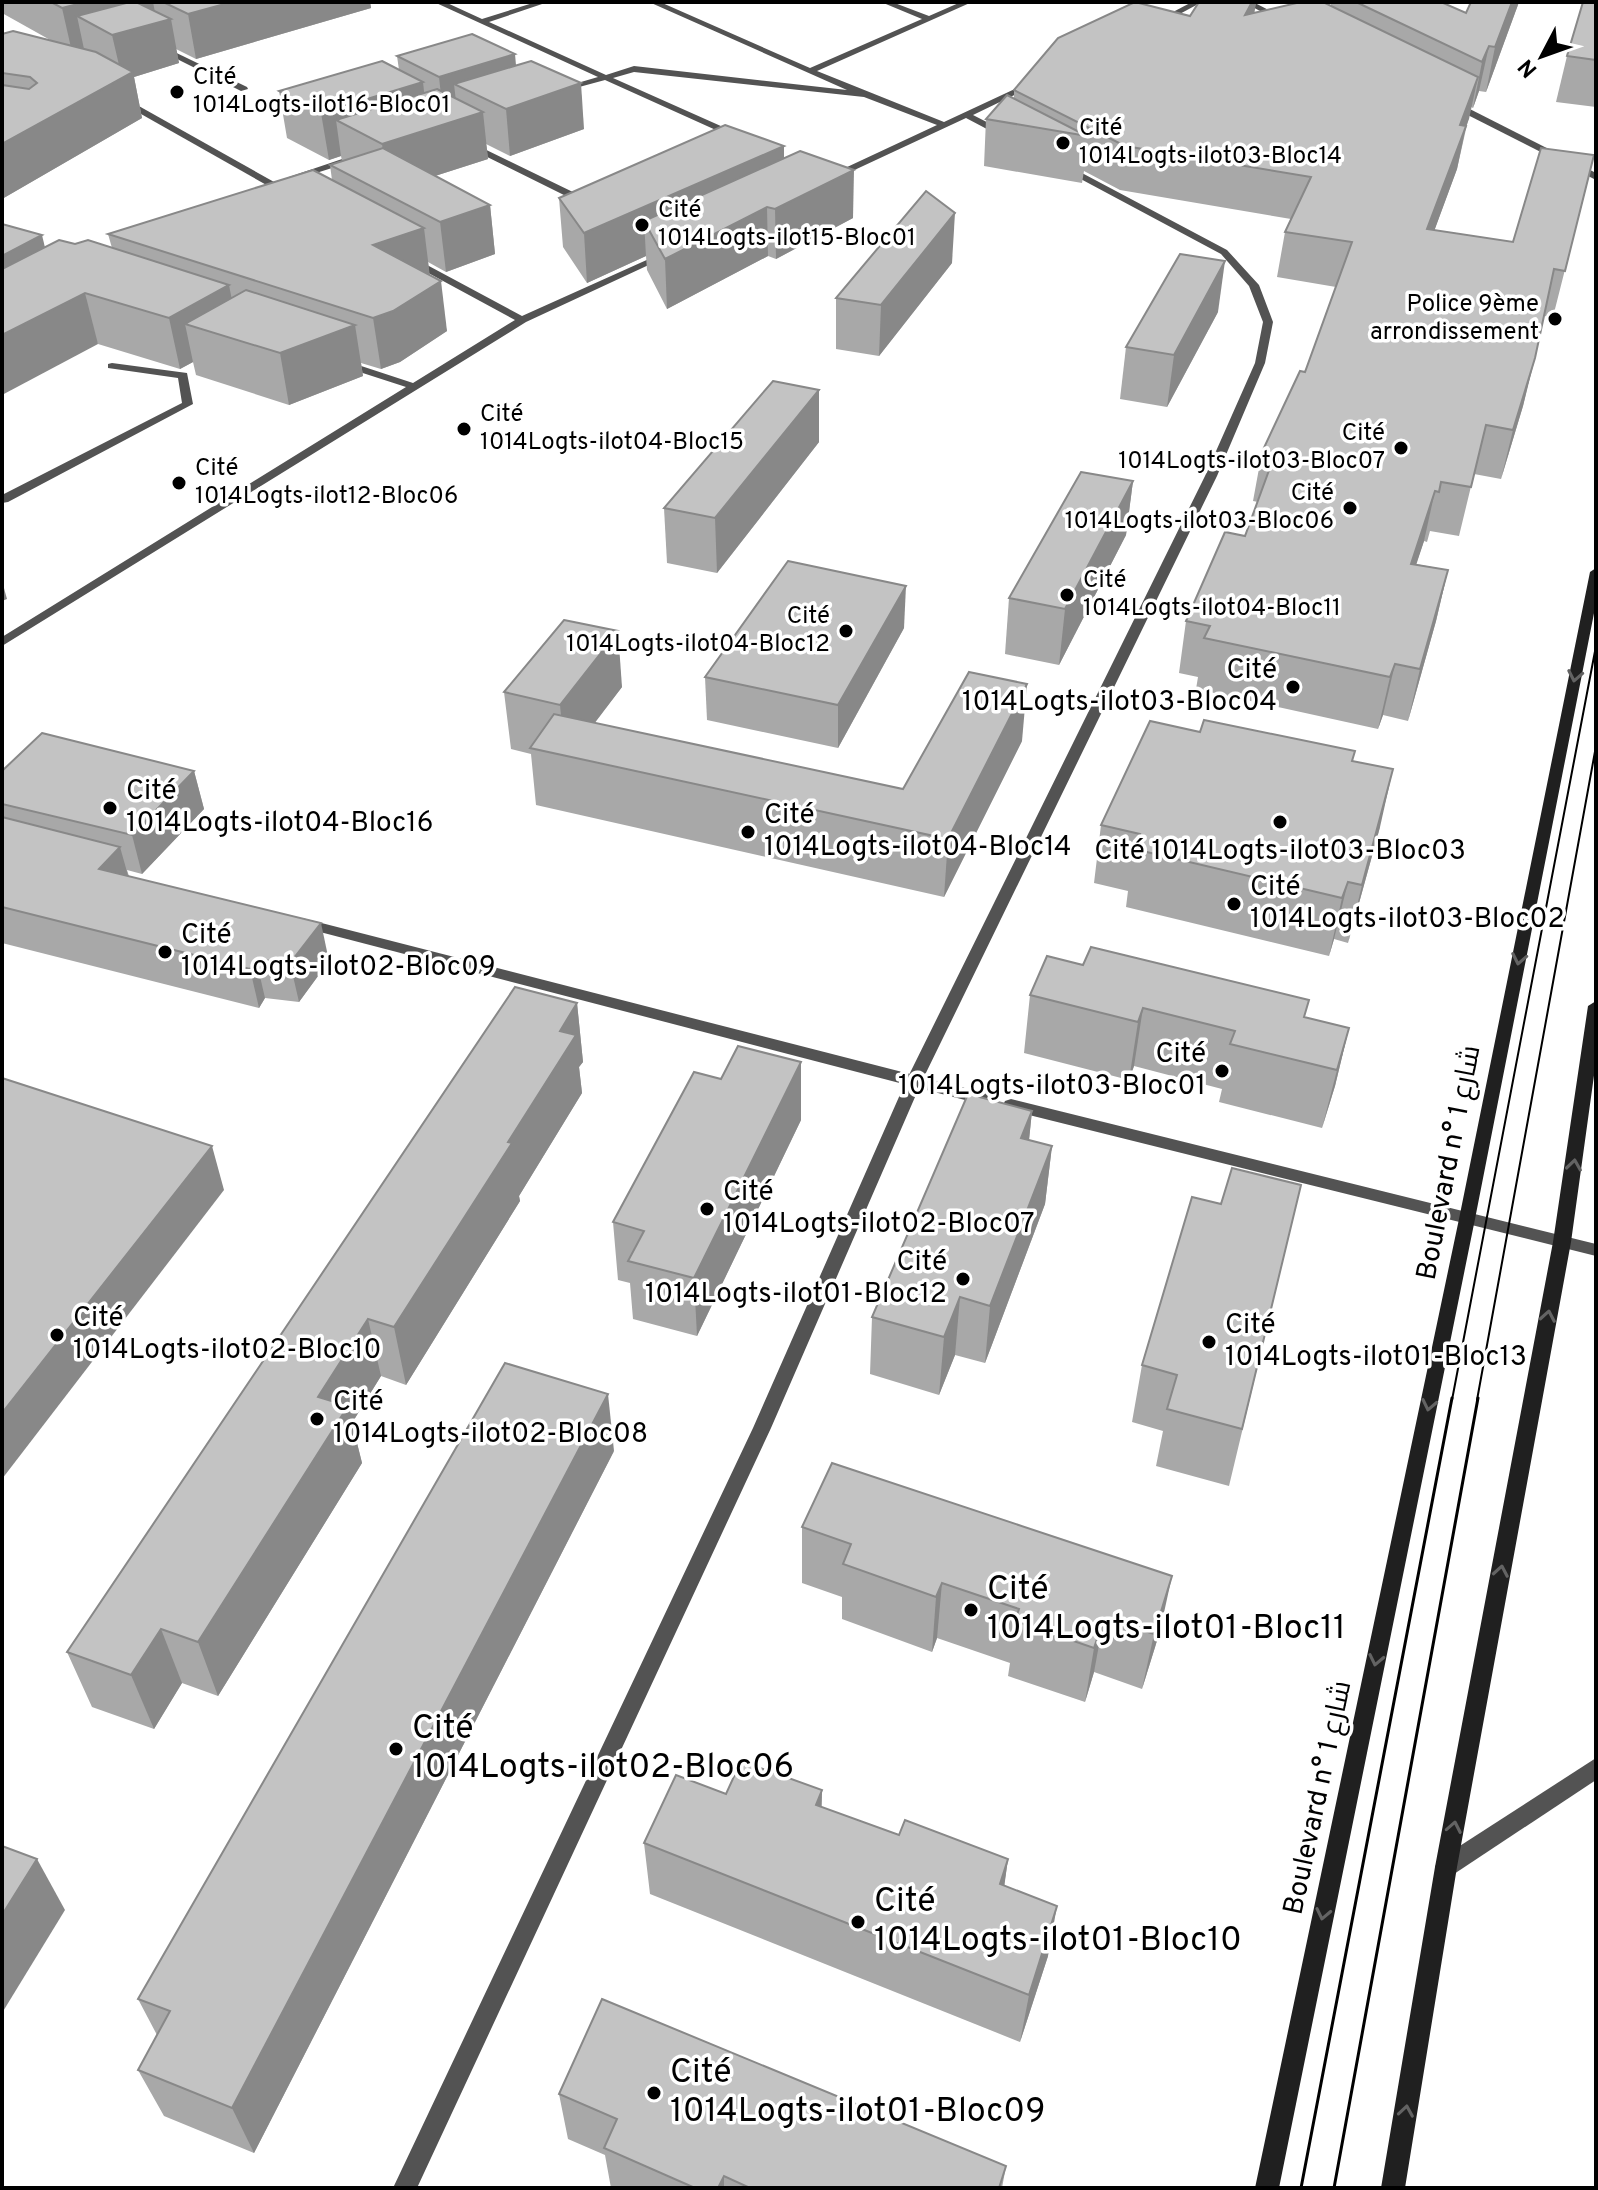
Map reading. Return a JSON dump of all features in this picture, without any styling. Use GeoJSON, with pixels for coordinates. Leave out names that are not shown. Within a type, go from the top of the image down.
{"type":"FeatureCollection","features":[{"type":"Feature","properties":{"kind":"main road","name":"Boulevard n° شارع 1"},"geometry":{"type":"LineString","coordinates":[[1267,2188],[1467,1219],[1596,572]]}},
{"type":"Feature","properties":{"kind":"main road"},"geometry":{"type":"LineString","coordinates":[[1393,2188],[1446,1867],[1562,1242],[1596,1006]]}},
{"type":"Feature","properties":{"kind":"street"},"geometry":{"type":"LineString","coordinates":[[438,2],[745,140]]}},
{"type":"Feature","properties":{"kind":"street"},"geometry":{"type":"LineString","coordinates":[[484,21],[544,2]]}},
{"type":"Feature","properties":{"kind":"street"},"geometry":{"type":"LineString","coordinates":[[653,2],[865,95],[947,126]]}},
{"type":"Feature","properties":{"kind":"street"},"geometry":{"type":"LineString","coordinates":[[885,2],[926,18]]}},
{"type":"Feature","properties":{"kind":"street"},"geometry":{"type":"LineString","coordinates":[[809,71],[968,2]]}},
{"type":"Feature","properties":{"kind":"street"},"geometry":{"type":"LineString","coordinates":[[1145,28],[1198,2]]}},
{"type":"Feature","properties":{"kind":"street"},"geometry":{"type":"LineString","coordinates":[[1247,2],[1289,23]]}},
{"type":"Feature","properties":{"kind":"street"},"geometry":{"type":"LineString","coordinates":[[145,40],[244,89]]}},
{"type":"Feature","properties":{"kind":"street"},"geometry":{"type":"LineString","coordinates":[[545,96],[634,69],[865,95]]}},
{"type":"Feature","properties":{"kind":"street"},"geometry":{"type":"LineString","coordinates":[[817,185],[1045,78]]}},
{"type":"Feature","properties":{"kind":"street"},"geometry":{"type":"LineString","coordinates":[[112,93],[299,200]]}},
{"type":"Feature","properties":{"kind":"street"},"geometry":{"type":"LineString","coordinates":[[1439,98],[1596,177]]}},
{"type":"Feature","properties":{"kind":"street"},"geometry":{"type":"LineString","coordinates":[[968,116],[1023,145]]}},
{"type":"Feature","properties":{"kind":"street"},"geometry":{"type":"LineString","coordinates":[[454,137],[575,197],[600,197]]}},
{"type":"Feature","properties":{"kind":"street"},"geometry":{"type":"LineString","coordinates":[[258,191],[356,157]]}},
{"type":"Feature","properties":{"kind":"street"},"geometry":{"type":"LineString","coordinates":[[405,2188],[762,1428],[914,1081],[1211,476],[1260,363],[1268,322],[1254,285],[1224,252],[1050,159]]}},
{"type":"Feature","properties":{"kind":"street"},"geometry":{"type":"LineString","coordinates":[[816,172],[831,179]]}},
{"type":"Feature","properties":{"kind":"street"},"geometry":{"type":"LineString","coordinates":[[2,642],[522,320],[676,250]]}},
{"type":"Feature","properties":{"kind":"street"},"geometry":{"type":"LineString","coordinates":[[397,252],[522,320]]}},
{"type":"Feature","properties":{"kind":"street"},"geometry":{"type":"LineString","coordinates":[[327,358],[415,387]]}},
{"type":"Feature","properties":{"kind":"street"},"geometry":{"type":"LineString","coordinates":[[112,366],[183,375],[195,368]]}},
{"type":"Feature","properties":{"kind":"street"},"geometry":{"type":"LineString","coordinates":[[2,498],[4,500],[188,404],[183,375]]}},
{"type":"Feature","properties":{"kind":"street"},"geometry":{"type":"LineString","coordinates":[[290,920],[914,1081],[1596,1250]]}},
{"type":"Feature","properties":{"kind":"street"},"geometry":{"type":"LineString","coordinates":[[1446,1867],[1596,1768]]}},
{"type":"Feature","properties":{"kind":"building"},"geometry":{"type":"Polygon","coordinates":[[[51,2],[86,2],[62,8],[51,2]]]}},
{"type":"Feature","properties":{"kind":"building"},"geometry":{"type":"Polygon","coordinates":[[[130,2],[171,19],[112,35],[77,16],[130,2]]]}},
{"type":"Feature","properties":{"kind":"building"},"geometry":{"type":"Polygon","coordinates":[[[163,2],[232,2],[188,14],[163,2]]]}},
{"type":"Feature","properties":{"kind":"building"},"geometry":{"type":"Polygon","coordinates":[[[1135,2],[1190,16],[1199,2],[1252,2],[1245,15],[1301,2],[1323,2],[1478,77],[1460,125],[1466,126],[1427,229],[1513,242],[1541,148],[1594,155],[1565,271],[1554,269],[1535,358],[1513,430],[1486,425],[1471,487],[1441,482],[1439,492],[1435,491],[1411,564],[1448,570],[1420,669],[1395,664],[1390,677],[1204,638],[1210,626],[1186,621],[1225,532],[1245,536],[1275,454],[1262,452],[1300,371],[1305,372],[1352,242],[1285,232],[1311,177],[1125,146],[1014,90],[1058,38],[1135,2]]]}},
{"type":"Feature","properties":{"kind":"building"},"geometry":{"type":"Polygon","coordinates":[[[1356,2],[1441,2],[1466,13],[1471,2],[1512,2],[1495,47],[1489,46],[1482,62],[1356,2]]]}},
{"type":"Feature","properties":{"kind":"building"},"geometry":{"type":"Polygon","coordinates":[[[1583,2],[1596,2],[1596,60],[1567,56],[1583,2]]]}},
{"type":"Feature","properties":{"kind":"building"},"geometry":{"type":"Polygon","coordinates":[[[13,31],[96,52],[133,72],[2,144],[2,85],[29,89],[37,83],[30,77],[2,73],[2,34],[13,31]]]}},
{"type":"Feature","properties":{"kind":"building"},"geometry":{"type":"Polygon","coordinates":[[[472,34],[515,54],[439,77],[397,56],[472,34]]]}},
{"type":"Feature","properties":{"kind":"building"},"geometry":{"type":"Polygon","coordinates":[[[382,61],[423,82],[321,113],[279,91],[382,61]]]}},
{"type":"Feature","properties":{"kind":"building"},"geometry":{"type":"Polygon","coordinates":[[[531,61],[581,83],[506,109],[454,84],[531,61]]]}},
{"type":"Feature","properties":{"kind":"building"},"geometry":{"type":"Polygon","coordinates":[[[437,89],[483,112],[382,144],[336,120],[437,89]]]}},
{"type":"Feature","properties":{"kind":"building"},"geometry":{"type":"Polygon","coordinates":[[[1007,95],[1087,136],[986,119],[1007,95]]]}},
{"type":"Feature","properties":{"kind":"building"},"geometry":{"type":"Polygon","coordinates":[[[725,125],[784,146],[584,233],[559,198],[725,125]]]}},
{"type":"Feature","properties":{"kind":"building"},"geometry":{"type":"Polygon","coordinates":[[[383,148],[490,205],[440,222],[330,165],[383,148]]]}},
{"type":"Feature","properties":{"kind":"building"},"geometry":{"type":"Polygon","coordinates":[[[800,151],[854,170],[775,209],[767,207],[665,259],[644,221],[800,151]]]}},
{"type":"Feature","properties":{"kind":"building"},"geometry":{"type":"Polygon","coordinates":[[[313,170],[424,228],[373,245],[441,281],[393,311],[373,318],[108,234],[313,170]]]}},
{"type":"Feature","properties":{"kind":"building"},"geometry":{"type":"Polygon","coordinates":[[[926,191],[955,213],[881,305],[836,298],[926,191]]]}},
{"type":"Feature","properties":{"kind":"building"},"geometry":{"type":"Polygon","coordinates":[[[2,224],[42,235],[2,256],[2,224]]]}},
{"type":"Feature","properties":{"kind":"building"},"geometry":{"type":"Polygon","coordinates":[[[59,240],[75,244],[88,240],[229,285],[169,318],[85,293],[2,335],[2,269],[59,240]]]}},
{"type":"Feature","properties":{"kind":"building"},"geometry":{"type":"Polygon","coordinates":[[[1180,254],[1225,261],[1174,355],[1126,347],[1180,254]]]}},
{"type":"Feature","properties":{"kind":"building"},"geometry":{"type":"Polygon","coordinates":[[[246,290],[355,325],[280,353],[185,324],[246,290]]]}},
{"type":"Feature","properties":{"kind":"building"},"geometry":{"type":"Polygon","coordinates":[[[773,381],[819,390],[715,518],[664,508],[773,381]]]}},
{"type":"Feature","properties":{"kind":"building"},"geometry":{"type":"Polygon","coordinates":[[[1081,472],[1133,481],[1065,609],[1009,598],[1081,472]]]}},
{"type":"Feature","properties":{"kind":"building"},"geometry":{"type":"Polygon","coordinates":[[[788,561],[906,586],[838,705],[705,677],[788,561]]]}},
{"type":"Feature","properties":{"kind":"building"},"geometry":{"type":"Polygon","coordinates":[[[564,620],[618,631],[560,705],[504,692],[564,620]]]}},
{"type":"Feature","properties":{"kind":"building"},"geometry":{"type":"Polygon","coordinates":[[[969,672],[1027,684],[948,839],[530,748],[554,714],[903,789],[969,672]]]}},
{"type":"Feature","properties":{"kind":"building"},"geometry":{"type":"Polygon","coordinates":[[[1204,720],[1355,751],[1352,761],[1393,769],[1362,885],[1348,882],[1342,898],[1134,849],[1140,834],[1101,825],[1150,721],[1200,732],[1204,720]]]}},
{"type":"Feature","properties":{"kind":"building"},"geometry":{"type":"Polygon","coordinates":[[[42,733],[194,771],[132,835],[2,804],[2,771],[42,733]]]}},
{"type":"Feature","properties":{"kind":"building"},"geometry":{"type":"Polygon","coordinates":[[[2,817],[120,847],[99,869],[321,923],[290,963],[256,959],[250,969],[2,907],[2,817]]]}},
{"type":"Feature","properties":{"kind":"building"},"geometry":{"type":"Polygon","coordinates":[[[1091,947],[1309,1000],[1304,1017],[1349,1028],[1337,1070],[1230,1044],[1235,1031],[1143,1008],[1138,1022],[1030,995],[1047,956],[1083,965],[1091,947]]]}},
{"type":"Feature","properties":{"kind":"building"},"geometry":{"type":"Polygon","coordinates":[[[515,987],[577,1003],[560,1031],[576,1035],[508,1142],[512,1143],[394,1327],[368,1319],[318,1397],[348,1406],[198,1642],[161,1629],[131,1675],[67,1652],[515,987]]]}},
{"type":"Feature","properties":{"kind":"building"},"geometry":{"type":"Polygon","coordinates":[[[738,1046],[801,1062],[694,1278],[628,1261],[644,1231],[613,1222],[694,1072],[721,1079],[738,1046]]]}},
{"type":"Feature","properties":{"kind":"building","name":"Cité 1014Logts-ilot02-Bloc10"},"geometry":{"type":"Polygon","coordinates":[[[2,1078],[212,1146],[2,1413],[2,1078]]]}},
{"type":"Feature","properties":{"kind":"building","name":"Cité 1014Logts-ilot01-Bloc12"},"geometry":{"type":"Polygon","coordinates":[[[968,1094],[1032,1111],[1021,1138],[1052,1146],[990,1306],[960,1297],[944,1337],[872,1317],[968,1094]]]}},
{"type":"Feature","properties":{"kind":"building","name":"Cité 1014Logts-ilot01-Bloc13"},"geometry":{"type":"Polygon","coordinates":[[[1232,1168],[1301,1185],[1242,1429],[1167,1409],[1177,1375],[1142,1365],[1192,1197],[1221,1204],[1232,1168]]]}},
{"type":"Feature","properties":{"kind":"building","name":"Cité 1014Logts-ilot02-Bloc06"},"geometry":{"type":"Polygon","coordinates":[[[505,1363],[608,1394],[232,2108],[138,2070],[170,2011],[138,1999],[505,1363]]]}},
{"type":"Feature","properties":{"kind":"building"},"geometry":{"type":"Polygon","coordinates":[[[832,1463],[1172,1576],[1154,1634],[1104,1618],[1094,1648],[1015,1621],[1019,1609],[942,1583],[936,1597],[843,1564],[851,1544],[802,1527],[832,1463]]]}},
{"type":"Feature","properties":{"kind":"building"},"geometry":{"type":"Polygon","coordinates":[[[741,1761],[822,1790],[816,1805],[899,1835],[905,1820],[1008,1859],[1000,1884],[1057,1906],[1029,1995],[644,1843],[676,1775],[726,1794],[741,1761]]]}},
{"type":"Feature","properties":{"kind":"building"},"geometry":{"type":"Polygon","coordinates":[[[2,1846],[37,1859],[2,1915],[2,1846]]]}},
{"type":"Feature","properties":{"kind":"building"},"geometry":{"type":"Polygon","coordinates":[[[602,1999],[1006,2166],[999,2188],[750,2188],[724,2176],[718,2188],[695,2188],[604,2148],[617,2119],[559,2094],[602,1999]]]}},
{"type":"Feature","properties":{"kind":"tram line"},"geometry":{"type":"LineString","coordinates":[[1452,1400],[1596,646]]}},
{"type":"Feature","properties":{"kind":"tram line"},"geometry":{"type":"LineString","coordinates":[[1477,1400],[1596,746]]}},
{"type":"Feature","properties":{"kind":"tram line"},"geometry":{"type":"LineString","coordinates":[[1301,2188],[1452,1398]]}},
{"type":"Feature","properties":{"kind":"tram line"},"geometry":{"type":"LineString","coordinates":[[1334,2188],[1478,1398]]}},
{"type":"Feature","properties":{"kind":"place","name":"Cité 1014Logts-ilot16-Bloc01"},"geometry":{"type":"Point","coordinates":[177,92]}},
{"type":"Feature","properties":{"kind":"place","name":"Cité 1014Logts-ilot03-Bloc14"},"geometry":{"type":"Point","coordinates":[1063,143]}},
{"type":"Feature","properties":{"kind":"place","name":"Cité 1014Logts-ilot15-Bloc01"},"geometry":{"type":"Point","coordinates":[642,225]}},
{"type":"Feature","properties":{"kind":"place","name":"Police 9ème arrondissement"},"geometry":{"type":"Point","coordinates":[1555,319]}},
{"type":"Feature","properties":{"kind":"place","name":"Cité 1014Logts-ilot04-Bloc15"},"geometry":{"type":"Point","coordinates":[464,429]}},
{"type":"Feature","properties":{"kind":"place","name":"Cité 1014Logts-ilot03-Bloc07"},"geometry":{"type":"Point","coordinates":[1401,448]}},
{"type":"Feature","properties":{"kind":"place","name":"Cité 1014Logts-ilot12-Bloc06"},"geometry":{"type":"Point","coordinates":[179,483]}},
{"type":"Feature","properties":{"kind":"place","name":"Cité 1014Logts-ilot03-Bloc06"},"geometry":{"type":"Point","coordinates":[1350,508]}},
{"type":"Feature","properties":{"kind":"place","name":"Cité 1014Logts-ilot04-Bloc11"},"geometry":{"type":"Point","coordinates":[1067,595]}},
{"type":"Feature","properties":{"kind":"place","name":"Cité 1014Logts-ilot04-Bloc12"},"geometry":{"type":"Point","coordinates":[846,631]}},
{"type":"Feature","properties":{"kind":"place","name":"Cité 1014Logts-ilot03-Bloc04"},"geometry":{"type":"Point","coordinates":[1293,687]}},
{"type":"Feature","properties":{"kind":"place","name":"Cité 1014Logts-ilot04-Bloc16"},"geometry":{"type":"Point","coordinates":[110,808]}},
{"type":"Feature","properties":{"kind":"place","name":"Cité 1014Logts-ilot03-Bloc03"},"geometry":{"type":"Point","coordinates":[1280,822]}},
{"type":"Feature","properties":{"kind":"place","name":"Cité 1014Logts-ilot04-Bloc14"},"geometry":{"type":"Point","coordinates":[748,832]}},
{"type":"Feature","properties":{"kind":"place","name":"Cité 1014Logts-ilot03-Bloc02"},"geometry":{"type":"Point","coordinates":[1234,904]}},
{"type":"Feature","properties":{"kind":"place","name":"Cité 1014Logts-ilot02-Bloc09"},"geometry":{"type":"Point","coordinates":[165,952]}},
{"type":"Feature","properties":{"kind":"place","name":"Cité 1014Logts-ilot03-Bloc01"},"geometry":{"type":"Point","coordinates":[1222,1071]}},
{"type":"Feature","properties":{"kind":"place","name":"Cité 1014Logts-ilot02-Bloc07"},"geometry":{"type":"Point","coordinates":[707,1209]}},
{"type":"Feature","properties":{"kind":"place","name":"Cité 1014Logts-ilot01-Bloc12"},"geometry":{"type":"Point","coordinates":[963,1279]}},
{"type":"Feature","properties":{"kind":"place","name":"Cité 1014Logts-ilot02-Bloc10"},"geometry":{"type":"Point","coordinates":[57,1335]}},
{"type":"Feature","properties":{"kind":"place","name":"Cité 1014Logts-ilot01-Bloc13"},"geometry":{"type":"Point","coordinates":[1209,1342]}},
{"type":"Feature","properties":{"kind":"place","name":"Cité 1014Logts-ilot02-Bloc08"},"geometry":{"type":"Point","coordinates":[317,1419]}},
{"type":"Feature","properties":{"kind":"place","name":"Cité 1014Logts-ilot01-Bloc11"},"geometry":{"type":"Point","coordinates":[971,1610]}},
{"type":"Feature","properties":{"kind":"place","name":"Cité 1014Logts-ilot02-Bloc06"},"geometry":{"type":"Point","coordinates":[396,1749]}},
{"type":"Feature","properties":{"kind":"place","name":"Cité 1014Logts-ilot01-Bloc10"},"geometry":{"type":"Point","coordinates":[858,1922]}},
{"type":"Feature","properties":{"kind":"place","name":"Cité 1014Logts-ilot01-Bloc09"},"geometry":{"type":"Point","coordinates":[654,2093]}}]}
